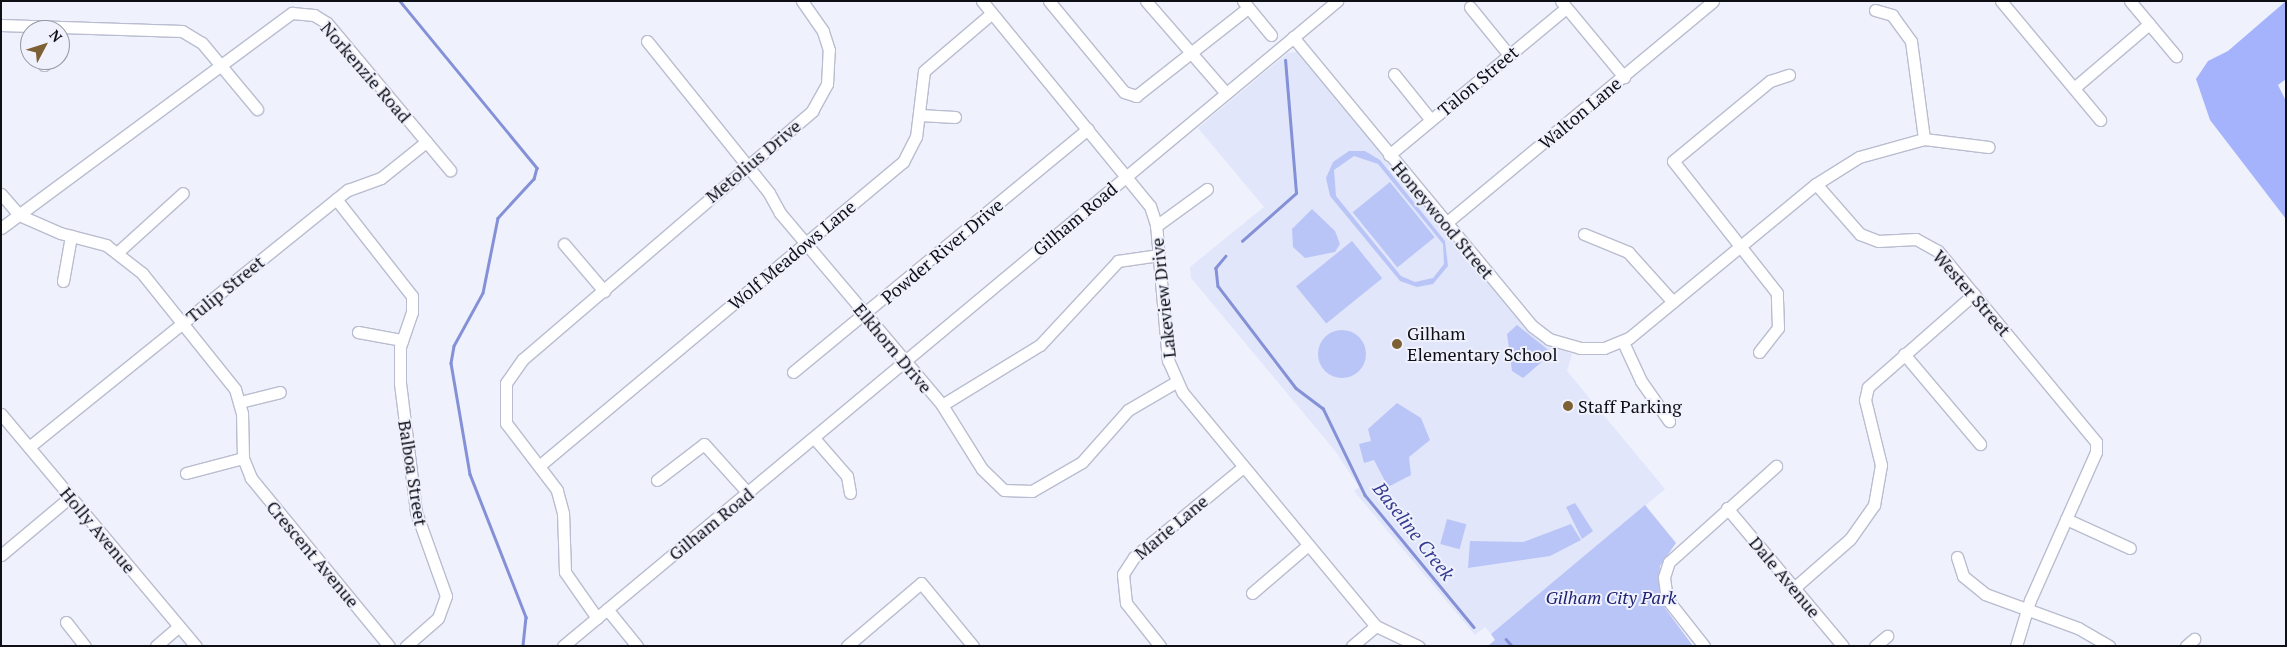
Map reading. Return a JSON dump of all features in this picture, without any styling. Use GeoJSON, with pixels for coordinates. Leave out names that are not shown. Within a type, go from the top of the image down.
{"type":"FeatureCollection","features":[{"type":"Feature","properties":{"kind":"street"},"geometry":{"type":"LineString","coordinates":[[1,228],[220,64],[292,13],[290,1]]}},
{"type":"Feature","properties":{"kind":"street","name":"Metolius Drive"},"geometry":{"type":"LineString","coordinates":[[597,618],[567,578],[560,498],[539,466],[506,423],[506,382],[523,359],[806,117],[827,84],[826,40],[802,1]]}},
{"type":"Feature","properties":{"kind":"street","name":"Lakeview Drive"},"geometry":{"type":"LineString","coordinates":[[982,1],[1127,175],[1150,206],[1156,226],[1168,360],[1176,382],[1242,467],[1376,626],[1418,646]]}},
{"type":"Feature","properties":{"kind":"street"},"geometry":{"type":"LineString","coordinates":[[1049,1],[1130,95],[1142,95],[1194,53],[1246,5],[1271,35]]}},
{"type":"Feature","properties":{"kind":"street"},"geometry":{"type":"LineString","coordinates":[[1146,1],[1194,53],[1226,93]]}},
{"type":"Feature","properties":{"kind":"street","name":"Gilham Road"},"geometry":{"type":"LineString","coordinates":[[564,646],[1337,1]]}},
{"type":"Feature","properties":{"kind":"street","name":"Walton Lane"},"geometry":{"type":"LineString","coordinates":[[1446,223],[1624,77],[1713,1]]}},
{"type":"Feature","properties":{"kind":"street"},"geometry":{"type":"LineString","coordinates":[[2001,1],[2100,120]]}},
{"type":"Feature","properties":{"kind":"street"},"geometry":{"type":"LineString","coordinates":[[2130,1],[2176,56]]}},
{"type":"Feature","properties":{"kind":"street"},"geometry":{"type":"LineString","coordinates":[[1563,4],[1624,77]]}},
{"type":"Feature","properties":{"kind":"street","name":"Talon Street"},"geometry":{"type":"LineString","coordinates":[[1390,155],[1509,54],[1563,4]]}},
{"type":"Feature","properties":{"kind":"street"},"geometry":{"type":"LineString","coordinates":[[1470,7],[1509,54]]}},
{"type":"Feature","properties":{"kind":"street"},"geometry":{"type":"LineString","coordinates":[[1875,10],[1895,18],[1910,41],[1924,139]]}},
{"type":"Feature","properties":{"kind":"street","name":"Norkenzie Road"},"geometry":{"type":"LineString","coordinates":[[292,13],[314,15],[327,23],[450,170]]}},
{"type":"Feature","properties":{"kind":"street","name":"Wolf Meadows Lane"},"geometry":{"type":"LineString","coordinates":[[539,466],[903,162],[914,144],[924,71],[992,13]]}},
{"type":"Feature","properties":{"kind":"street"},"geometry":{"type":"LineString","coordinates":[[2074,88],[2149,24]]}},
{"type":"Feature","properties":{"kind":"street"},"geometry":{"type":"LineString","coordinates":[[1,25],[20,27]]}},
{"type":"Feature","properties":{"kind":"street"},"geometry":{"type":"LineString","coordinates":[[70,30],[182,32],[196,38],[257,109]]}},
{"type":"Feature","properties":{"kind":"street","name":"Honeywood Street"},"geometry":{"type":"LineString","coordinates":[[1293,38],[1540,333],[1580,348],[1623,342]]}},
{"type":"Feature","properties":{"kind":"street","name":"Elkhorn Drive"},"geometry":{"type":"LineString","coordinates":[[647,41],[747,166],[805,244],[904,363],[942,405],[982,469],[996,484],[1017,498],[1041,487],[1089,457],[1128,410],[1176,382]]}},
{"type":"Feature","properties":{"kind":"street"},"geometry":{"type":"LineString","coordinates":[[1394,74],[1431,120]]}},
{"type":"Feature","properties":{"kind":"street"},"geometry":{"type":"LineString","coordinates":[[1759,352],[1778,328],[1779,302],[1772,281],[1673,161],[1770,81],[1790,74]]}},
{"type":"Feature","properties":{"kind":"street"},"geometry":{"type":"LineString","coordinates":[[919,115],[955,117]]}},
{"type":"Feature","properties":{"kind":"street","name":"Powder River Drive"},"geometry":{"type":"LineString","coordinates":[[794,372],[865,316],[1088,129]]}},
{"type":"Feature","properties":{"kind":"street"},"geometry":{"type":"LineString","coordinates":[[1669,421],[1642,381],[1623,342],[1816,184],[1873,151],[1924,139],[1989,147]]}},
{"type":"Feature","properties":{"kind":"street","name":"Tulip Street"},"geometry":{"type":"LineString","coordinates":[[29,447],[336,199],[352,188],[381,178],[426,142]]}},
{"type":"Feature","properties":{"kind":"street","name":"Wester Street"},"geometry":{"type":"LineString","coordinates":[[1816,184],[1854,228],[1882,246],[1910,239],[1929,244],[1974,294],[2090,434],[2096,452],[2066,519]]}},
{"type":"Feature","properties":{"kind":"street"},"geometry":{"type":"LineString","coordinates":[[1156,226],[1207,189]]}},
{"type":"Feature","properties":{"kind":"street"},"geometry":{"type":"LineString","coordinates":[[1,194],[19,215],[72,236],[119,251],[183,193]]}},
{"type":"Feature","properties":{"kind":"street","name":"Balboa Street"},"geometry":{"type":"LineString","coordinates":[[336,199],[409,288],[412,312],[402,340],[399,374],[413,497],[446,596],[438,618],[406,646]]}},
{"type":"Feature","properties":{"kind":"street"},"geometry":{"type":"LineString","coordinates":[[1584,234],[1628,252],[1673,302]]}},
{"type":"Feature","properties":{"kind":"street"},"geometry":{"type":"LineString","coordinates":[[63,281],[72,236]]}},
{"type":"Feature","properties":{"kind":"street"},"geometry":{"type":"LineString","coordinates":[[564,244],[604,291]]}},
{"type":"Feature","properties":{"kind":"street","name":"Crescent Avenue"},"geometry":{"type":"LineString","coordinates":[[119,251],[183,322],[228,377],[240,402],[243,458],[260,490],[389,646]]}},
{"type":"Feature","properties":{"kind":"street"},"geometry":{"type":"LineString","coordinates":[[942,405],[1040,344],[1118,261],[1159,255]]}},
{"type":"Feature","properties":{"kind":"street"},"geometry":{"type":"LineString","coordinates":[[1794,588],[1850,539],[1874,505],[1881,465],[1866,393],[1904,354],[1974,294]]}},
{"type":"Feature","properties":{"kind":"street"},"geometry":{"type":"LineString","coordinates":[[358,332],[402,340]]}},
{"type":"Feature","properties":{"kind":"street"},"geometry":{"type":"LineString","coordinates":[[1904,354],[1980,444]]}},
{"type":"Feature","properties":{"kind":"street"},"geometry":{"type":"LineString","coordinates":[[240,402],[280,392]]}},
{"type":"Feature","properties":{"kind":"street","name":"Holly Avenue"},"geometry":{"type":"LineString","coordinates":[[1,414],[196,646]]}},
{"type":"Feature","properties":{"kind":"street"},"geometry":{"type":"LineString","coordinates":[[814,438],[847,476],[850,493]]}},
{"type":"Feature","properties":{"kind":"street"},"geometry":{"type":"LineString","coordinates":[[657,480],[704,444],[748,493]]}},
{"type":"Feature","properties":{"kind":"street"},"geometry":{"type":"LineString","coordinates":[[186,473],[243,458]]}},
{"type":"Feature","properties":{"kind":"street"},"geometry":{"type":"LineString","coordinates":[[1704,646],[1667,599],[1664,576],[1676,552],[1776,466]]}},
{"type":"Feature","properties":{"kind":"street","name":"Marie Lane"},"geometry":{"type":"LineString","coordinates":[[1160,646],[1126,603],[1123,574],[1134,557],[1242,467]]}},
{"type":"Feature","properties":{"kind":"street"},"geometry":{"type":"LineString","coordinates":[[1,555],[70,497]]}},
{"type":"Feature","properties":{"kind":"street","name":"Dale Avenue"},"geometry":{"type":"LineString","coordinates":[[1727,508],[1843,646]]}},
{"type":"Feature","properties":{"kind":"street"},"geometry":{"type":"LineString","coordinates":[[2016,646],[2026,611],[2066,519],[2130,548]]}},
{"type":"Feature","properties":{"kind":"street"},"geometry":{"type":"LineString","coordinates":[[1252,593],[1308,545]]}},
{"type":"Feature","properties":{"kind":"street"},"geometry":{"type":"LineString","coordinates":[[1958,557],[1963,576],[1976,589],[2026,611],[2078,628],[2109,646]]}},
{"type":"Feature","properties":{"kind":"street"},"geometry":{"type":"LineString","coordinates":[[847,646],[921,583],[973,646]]}},
{"type":"Feature","properties":{"kind":"street"},"geometry":{"type":"LineString","coordinates":[[607,609],[637,646]]}},
{"type":"Feature","properties":{"kind":"street"},"geometry":{"type":"LineString","coordinates":[[66,622],[85,646]]}},
{"type":"Feature","properties":{"kind":"street"},"geometry":{"type":"LineString","coordinates":[[156,646],[179,626]]}},
{"type":"Feature","properties":{"kind":"street"},"geometry":{"type":"LineString","coordinates":[[1352,646],[1376,626]]}},
{"type":"Feature","properties":{"kind":"street"},"geometry":{"type":"LineString","coordinates":[[1875,646],[1887,636]]}},
{"type":"Feature","properties":{"kind":"shaded area"},"geometry":{"type":"Polygon","coordinates":[[[2286,1],[2286,79],[2278,85],[2286,101],[2286,219],[2210,120],[2196,79],[2208,61],[2228,51],[2286,1]]]}},
{"type":"Feature","properties":{"kind":"shaded area","name":"Gilham Elementary School"},"geometry":{"type":"Polygon","coordinates":[[[1297,52],[1523,323],[1546,343],[1572,354],[1567,371],[1665,489],[1491,634],[1485,627],[1475,635],[1354,491],[1359,487],[1336,452],[1191,278],[1190,267],[1264,207],[1198,128],[1288,53],[1297,52]]]}},
{"type":"Feature","properties":{"kind":"green space"},"geometry":{"type":"Polygon","coordinates":[[[1349,151],[1365,151],[1380,160],[1445,241],[1448,266],[1433,284],[1417,287],[1400,281],[1330,196],[1326,178],[1333,162],[1349,151]],[[1354,156],[1334,170],[1336,196],[1401,276],[1415,282],[1433,278],[1444,264],[1443,244],[1378,164],[1354,156]]]}},
{"type":"Feature","properties":{"kind":"green space"},"geometry":{"type":"Polygon","coordinates":[[[1390,182],[1435,237],[1397,267],[1353,212],[1390,182]]]}},
{"type":"Feature","properties":{"kind":"green space"},"geometry":{"type":"Polygon","coordinates":[[[1312,209],[1335,231],[1340,244],[1335,252],[1305,258],[1293,247],[1292,229],[1312,209]]]}},
{"type":"Feature","properties":{"kind":"green space"},"geometry":{"type":"Polygon","coordinates":[[[1352,241],[1382,278],[1326,324],[1296,286],[1352,241]]]}},
{"type":"Feature","properties":{"kind":"green space"},"geometry":{"type":"Polygon","coordinates":[[[1517,325],[1552,353],[1523,378],[1512,371],[1507,334],[1517,325]]]}},
{"type":"Feature","properties":{"kind":"green space"},"geometry":{"type":"Polygon","coordinates":[[[1342,330],[1351,332],[1359,337],[1364,345],[1366,354],[1364,363],[1359,371],[1351,376],[1342,378],[1333,376],[1325,371],[1320,363],[1318,354],[1320,345],[1325,337],[1333,332],[1342,330]]]}},
{"type":"Feature","properties":{"kind":"green space"},"geometry":{"type":"Polygon","coordinates":[[[1397,403],[1421,418],[1430,440],[1409,457],[1411,475],[1388,487],[1374,460],[1364,463],[1359,444],[1371,441],[1368,429],[1397,403]]]}},
{"type":"Feature","properties":{"kind":"green space"},"geometry":{"type":"Polygon","coordinates":[[[1575,503],[1593,531],[1582,539],[1566,507],[1575,503]]]}},
{"type":"Feature","properties":{"kind":"green space","name":"Gilham City Park"},"geometry":{"type":"Polygon","coordinates":[[[1645,505],[1676,543],[1660,566],[1659,590],[1665,608],[1693,646],[1488,646],[1495,640],[1491,634],[1645,505]]]}},
{"type":"Feature","properties":{"kind":"green space"},"geometry":{"type":"Polygon","coordinates":[[[1447,519],[1466,524],[1460,549],[1440,544],[1447,519]]]}},
{"type":"Feature","properties":{"kind":"green space"},"geometry":{"type":"Polygon","coordinates":[[[1571,524],[1581,540],[1550,556],[1468,568],[1470,541],[1523,542],[1571,524]]]}},
{"type":"Feature","properties":{"kind":"waterway"},"geometry":{"type":"LineString","coordinates":[[400,1],[537,168],[534,179],[498,218],[483,293],[454,346],[451,363],[470,474],[526,617],[523,646]]}},
{"type":"Feature","properties":{"kind":"waterway","name":"Baseline Creek"},"geometry":{"type":"LineString","coordinates":[[1242,241],[1296,193],[1285,60]]}},
{"type":"Feature","properties":{"kind":"waterway","name":"Baseline Creek"},"geometry":{"type":"LineString","coordinates":[[1226,256],[1216,268],[1218,286],[1296,388],[1323,408],[1365,495],[1474,627]]}},
{"type":"Feature","properties":{"kind":"waterway"},"geometry":{"type":"LineString","coordinates":[[1506,639],[1512,646]]}},
{"type":"Feature","properties":{"kind":"place","name":"Gilham Elementary School"},"geometry":{"type":"Point","coordinates":[1397,344]}},
{"type":"Feature","properties":{"kind":"place","name":"Staff Parking"},"geometry":{"type":"Point","coordinates":[1568,406]}}]}
